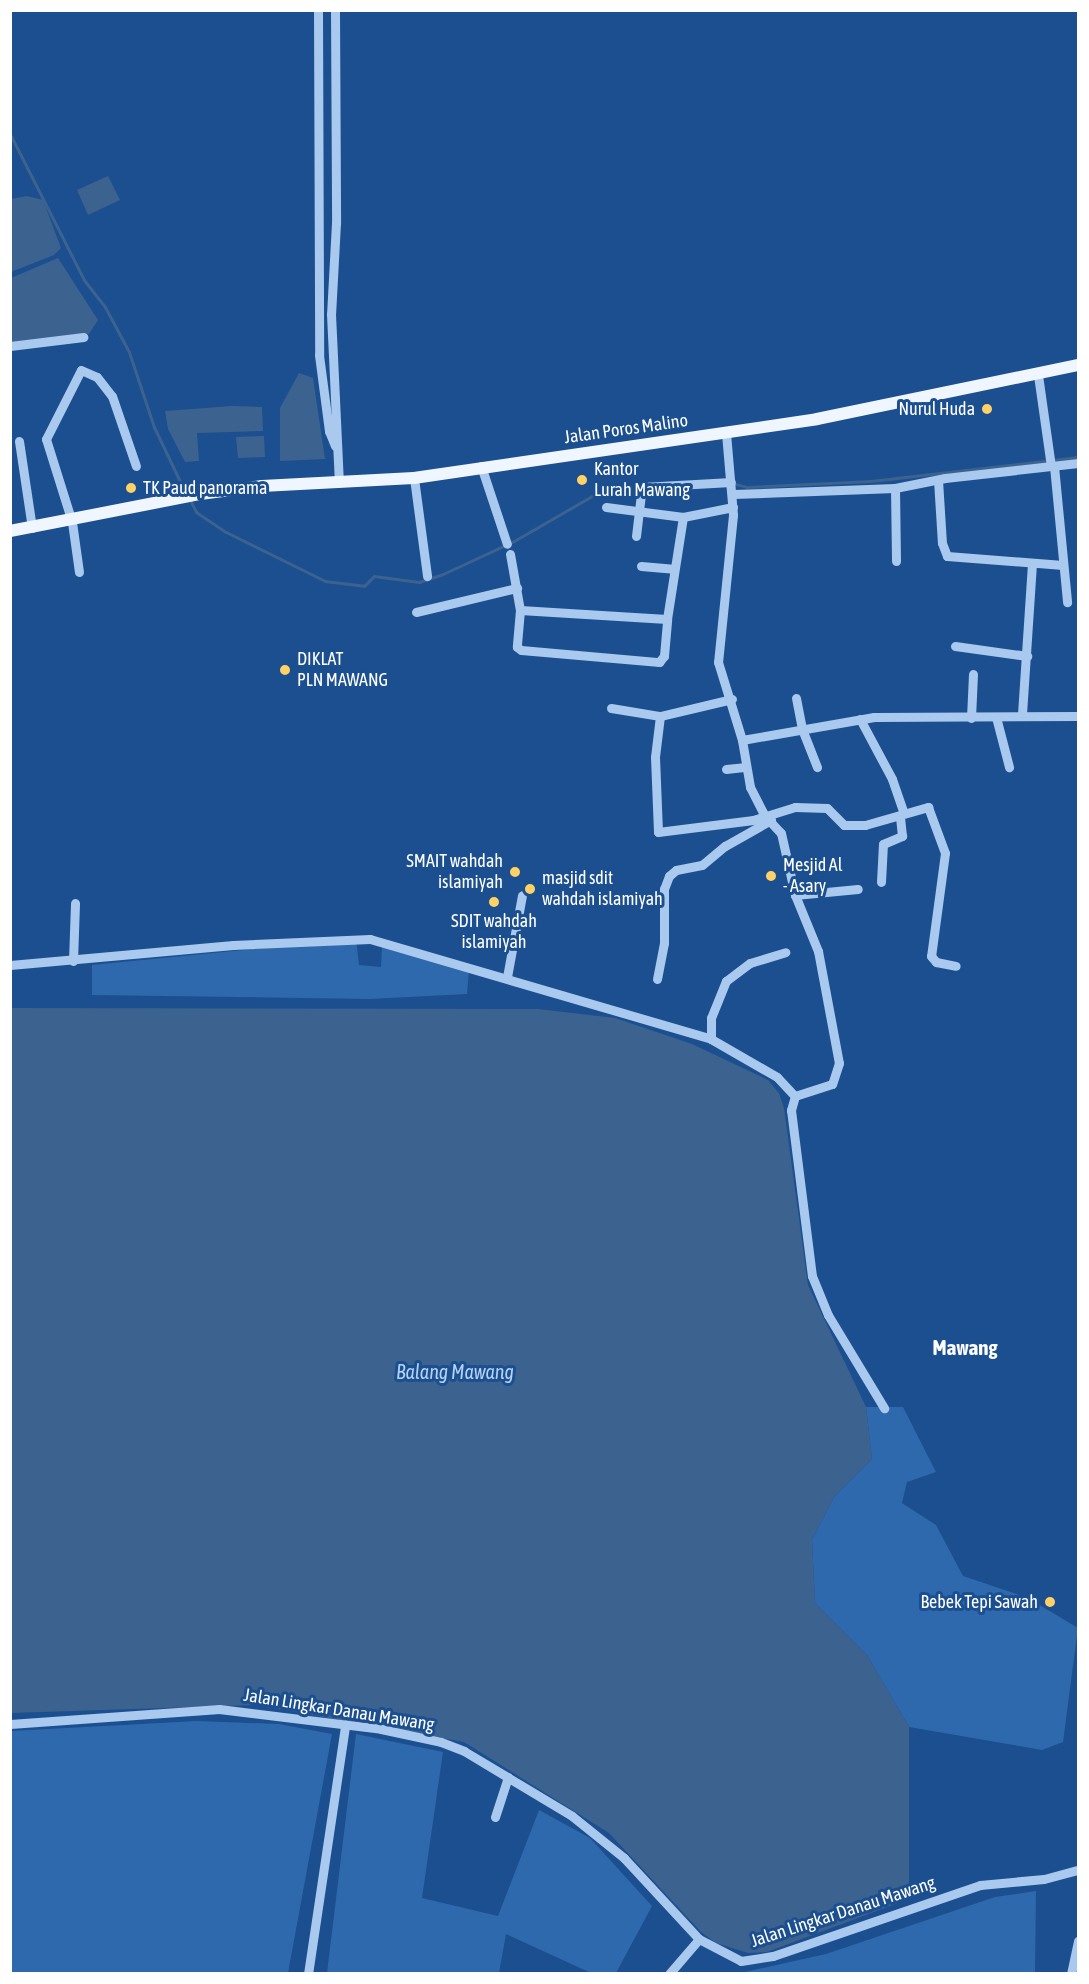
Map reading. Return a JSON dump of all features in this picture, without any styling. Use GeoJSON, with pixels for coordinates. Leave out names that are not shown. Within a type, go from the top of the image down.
{"type":"FeatureCollection","features":[{"type":"Feature","properties":{"kind":"main road","name":"Jalan Poros Malino"},"geometry":{"type":"LineString","coordinates":[[10,531],[72,522],[200,494],[262,486],[414,478],[481,466],[726,433],[878,409],[1078,365]]}},
{"type":"Feature","properties":{"kind":"street"},"geometry":{"type":"LineString","coordinates":[[318,10],[319,355],[329,431],[336,448]]}},
{"type":"Feature","properties":{"kind":"street"},"geometry":{"type":"LineString","coordinates":[[335,10],[336,223],[331,314],[339,483]]}},
{"type":"Feature","properties":{"kind":"street"},"geometry":{"type":"LineString","coordinates":[[10,346],[83,337]]}},
{"type":"Feature","properties":{"kind":"street"},"geometry":{"type":"LineString","coordinates":[[79,572],[72,522],[46,439],[83,369],[97,377],[112,396],[136,466]]}},
{"type":"Feature","properties":{"kind":"street"},"geometry":{"type":"LineString","coordinates":[[1038,375],[1052,466],[1067,602]]}},
{"type":"Feature","properties":{"kind":"street"},"geometry":{"type":"LineString","coordinates":[[726,433],[732,507],[718,662],[732,699],[750,788],[784,842],[795,895],[825,975],[839,1063],[832,1084],[795,1096]]}},
{"type":"Feature","properties":{"kind":"street"},"geometry":{"type":"LineString","coordinates":[[19,441],[32,528]]}},
{"type":"Feature","properties":{"kind":"street"},"geometry":{"type":"LineString","coordinates":[[636,536],[641,491],[732,487],[895,488],[938,480],[1078,463]]}},
{"type":"Feature","properties":{"kind":"street"},"geometry":{"type":"LineString","coordinates":[[481,466],[507,544]]}},
{"type":"Feature","properties":{"kind":"street"},"geometry":{"type":"LineString","coordinates":[[414,478],[427,576]]}},
{"type":"Feature","properties":{"kind":"street"},"geometry":{"type":"LineString","coordinates":[[938,480],[942,543],[947,556],[1063,565]]}},
{"type":"Feature","properties":{"kind":"street"},"geometry":{"type":"LineString","coordinates":[[895,488],[896,561]]}},
{"type":"Feature","properties":{"kind":"street"},"geometry":{"type":"LineString","coordinates":[[606,507],[684,517],[732,507]]}},
{"type":"Feature","properties":{"kind":"street"},"geometry":{"type":"LineString","coordinates":[[510,554],[520,610],[517,642],[521,650],[650,662],[664,658],[673,569],[684,517]]}},
{"type":"Feature","properties":{"kind":"street"},"geometry":{"type":"LineString","coordinates":[[1022,714],[1032,563]]}},
{"type":"Feature","properties":{"kind":"street"},"geometry":{"type":"LineString","coordinates":[[642,566],[673,569]]}},
{"type":"Feature","properties":{"kind":"street"},"geometry":{"type":"LineString","coordinates":[[416,612],[517,588]]}},
{"type":"Feature","properties":{"kind":"street"},"geometry":{"type":"LineString","coordinates":[[520,610],[667,619]]}},
{"type":"Feature","properties":{"kind":"street"},"geometry":{"type":"LineString","coordinates":[[955,646],[1027,656]]}},
{"type":"Feature","properties":{"kind":"street"},"geometry":{"type":"LineString","coordinates":[[971,718],[973,674]]}},
{"type":"Feature","properties":{"kind":"street"},"geometry":{"type":"LineString","coordinates":[[796,698],[802,729],[817,767]]}},
{"type":"Feature","properties":{"kind":"street"},"geometry":{"type":"LineString","coordinates":[[611,708],[660,716],[732,699]]}},
{"type":"Feature","properties":{"kind":"street"},"geometry":{"type":"LineString","coordinates":[[742,740],[860,719],[971,718],[1022,714],[1078,716]]}},
{"type":"Feature","properties":{"kind":"street"},"geometry":{"type":"LineString","coordinates":[[660,716],[654,757],[658,832],[768,818]]}},
{"type":"Feature","properties":{"kind":"street"},"geometry":{"type":"LineString","coordinates":[[996,717],[1009,767]]}},
{"type":"Feature","properties":{"kind":"street"},"geometry":{"type":"LineString","coordinates":[[860,719],[892,779],[902,815],[902,836],[883,844],[881,882]]}},
{"type":"Feature","properties":{"kind":"street"},"geometry":{"type":"LineString","coordinates":[[726,769],[744,767]]}},
{"type":"Feature","properties":{"kind":"street"},"geometry":{"type":"LineString","coordinates":[[657,979],[664,943],[664,889],[669,876],[676,870],[702,865],[725,846],[768,818],[795,807],[826,808],[849,826],[932,809],[942,839],[945,863],[931,956],[936,962],[957,966]]}},
{"type":"Feature","properties":{"kind":"street"},"geometry":{"type":"LineString","coordinates":[[795,895],[858,889]]}},
{"type":"Feature","properties":{"kind":"street"},"geometry":{"type":"LineString","coordinates":[[507,977],[522,895]]}},
{"type":"Feature","properties":{"kind":"street"},"geometry":{"type":"LineString","coordinates":[[74,961],[75,903]]}},
{"type":"Feature","properties":{"kind":"street"},"geometry":{"type":"LineString","coordinates":[[10,965],[233,945],[370,939],[507,977],[711,1040],[777,1077],[795,1096]]}},
{"type":"Feature","properties":{"kind":"street"},"geometry":{"type":"LineString","coordinates":[[711,1040],[711,1018],[726,981],[750,963],[784,952]]}},
{"type":"Feature","properties":{"kind":"street"},"geometry":{"type":"LineString","coordinates":[[795,1096],[791,1110],[812,1276],[828,1315],[884,1408]]}},
{"type":"Feature","properties":{"kind":"street","name":"Jalan Lingkar Danau Mawang"},"geometry":{"type":"LineString","coordinates":[[10,1724],[219,1709],[345,1725],[441,1742],[508,1777],[572,1816],[624,1858],[699,1939],[730,1958],[751,1960],[773,1956],[980,1886],[1044,1879],[1078,1870]]}},
{"type":"Feature","properties":{"kind":"street"},"geometry":{"type":"LineString","coordinates":[[308,1974],[345,1725]]}},
{"type":"Feature","properties":{"kind":"street"},"geometry":{"type":"LineString","coordinates":[[495,1817],[508,1777]]}},
{"type":"Feature","properties":{"kind":"street"},"geometry":{"type":"LineString","coordinates":[[669,1974],[699,1939]]}},
{"type":"Feature","properties":{"kind":"street"},"geometry":{"type":"LineString","coordinates":[[1071,1974],[1078,1944]]}},
{"type":"Feature","properties":{"kind":"shaded area"},"geometry":{"type":"Polygon","coordinates":[[[356,939],[359,965],[381,967],[382,946],[469,971],[467,994],[370,999],[92,995],[92,965],[356,939]]]}},
{"type":"Feature","properties":{"kind":"shaded area"},"geometry":{"type":"Polygon","coordinates":[[[866,1407],[903,1407],[936,1472],[907,1482],[902,1503],[936,1525],[963,1576],[1028,1598],[1078,1628],[1063,1742],[1042,1750],[909,1727],[867,1655],[815,1603],[812,1540],[834,1497],[872,1459],[866,1407]]]}},
{"type":"Feature","properties":{"kind":"shaded area"},"geometry":{"type":"Polygon","coordinates":[[[197,1721],[279,1724],[332,1734],[288,1973],[11,1973],[11,1731],[197,1721]]]}},
{"type":"Feature","properties":{"kind":"shaded area"},"geometry":{"type":"Polygon","coordinates":[[[356,1734],[443,1752],[422,1898],[498,1916],[539,1810],[590,1838],[652,1906],[616,1973],[591,1973],[506,1934],[499,1973],[327,1973],[356,1734]]]}},
{"type":"Feature","properties":{"kind":"shaded area"},"geometry":{"type":"Polygon","coordinates":[[[1036,1891],[1035,1973],[740,1973],[826,1954],[995,1897],[1036,1891]]]}},
{"type":"Feature","properties":{"kind":"water"},"geometry":{"type":"Polygon","coordinates":[[[108,176],[120,200],[88,215],[77,190],[108,176]]]}},
{"type":"Feature","properties":{"kind":"water"},"geometry":{"type":"Polygon","coordinates":[[[27,196],[43,200],[61,248],[54,255],[11,272],[11,199],[27,196]]]}},
{"type":"Feature","properties":{"kind":"water"},"geometry":{"type":"Polygon","coordinates":[[[58,258],[98,320],[89,334],[11,344],[11,278],[58,258]]]}},
{"type":"Feature","properties":{"kind":"water"},"geometry":{"type":"Polygon","coordinates":[[[299,373],[313,378],[325,459],[280,461],[280,408],[299,373]]]}},
{"type":"Feature","properties":{"kind":"water"},"geometry":{"type":"Polygon","coordinates":[[[232,406],[262,407],[263,431],[197,433],[199,461],[185,462],[168,429],[165,411],[232,406]]]}},
{"type":"Feature","properties":{"kind":"water"},"geometry":{"type":"Polygon","coordinates":[[[264,436],[265,457],[238,458],[236,437],[264,436]]]}},
{"type":"Feature","properties":{"kind":"water","name":"Balang Mawang"},"geometry":{"type":"Polygon","coordinates":[[[10,1008],[538,1009],[615,1018],[692,1044],[768,1080],[779,1093],[784,1108],[808,1285],[866,1407],[872,1459],[834,1497],[812,1540],[815,1603],[867,1655],[909,1727],[909,1893],[906,1900],[767,1952],[748,1953],[716,1943],[701,1932],[609,1833],[464,1742],[256,1705],[11,1713],[10,1008]]]}},
{"type":"Feature","properties":{"kind":"waterway"},"geometry":{"type":"LineString","coordinates":[[10,134],[84,280],[105,307],[129,352],[154,427],[185,492]]}},
{"type":"Feature","properties":{"kind":"waterway"},"geometry":{"type":"LineString","coordinates":[[731,483],[747,487],[871,481],[1078,457]]}},
{"type":"Feature","properties":{"kind":"waterway"},"geometry":{"type":"LineString","coordinates":[[190,500],[196,512],[226,532],[325,581],[364,586],[374,576],[419,582],[443,574],[514,541],[597,493],[642,486]]}},
{"type":"Feature","properties":{"kind":"place","name":"Nurul Huda"},"geometry":{"type":"Point","coordinates":[987,409]}},
{"type":"Feature","properties":{"kind":"place","name":"Kantor Lurah Mawang"},"geometry":{"type":"Point","coordinates":[582,480]}},
{"type":"Feature","properties":{"kind":"place","name":"TK Paud panorama"},"geometry":{"type":"Point","coordinates":[131,488]}},
{"type":"Feature","properties":{"kind":"place","name":"DIKLAT PLN MAWANG"},"geometry":{"type":"Point","coordinates":[285,670]}},
{"type":"Feature","properties":{"kind":"place","name":"SMAIT wahdah islamiyah"},"geometry":{"type":"Point","coordinates":[515,872]}},
{"type":"Feature","properties":{"kind":"place","name":"Mesjid Al - Asary"},"geometry":{"type":"Point","coordinates":[771,876]}},
{"type":"Feature","properties":{"kind":"place","name":"masjid sdit wahdah islamiyah"},"geometry":{"type":"Point","coordinates":[530,889]}},
{"type":"Feature","properties":{"kind":"place","name":"SDIT wahdah islamiyah"},"geometry":{"type":"Point","coordinates":[494,902]}},
{"type":"Feature","properties":{"kind":"place","name":"Bebek Tepi Sawah"},"geometry":{"type":"Point","coordinates":[1050,1602]}},
{"type":"Feature","properties":{"kind":"district","name":"Mawang"},"geometry":{"type":"Point","coordinates":[965,1347]}}]}
